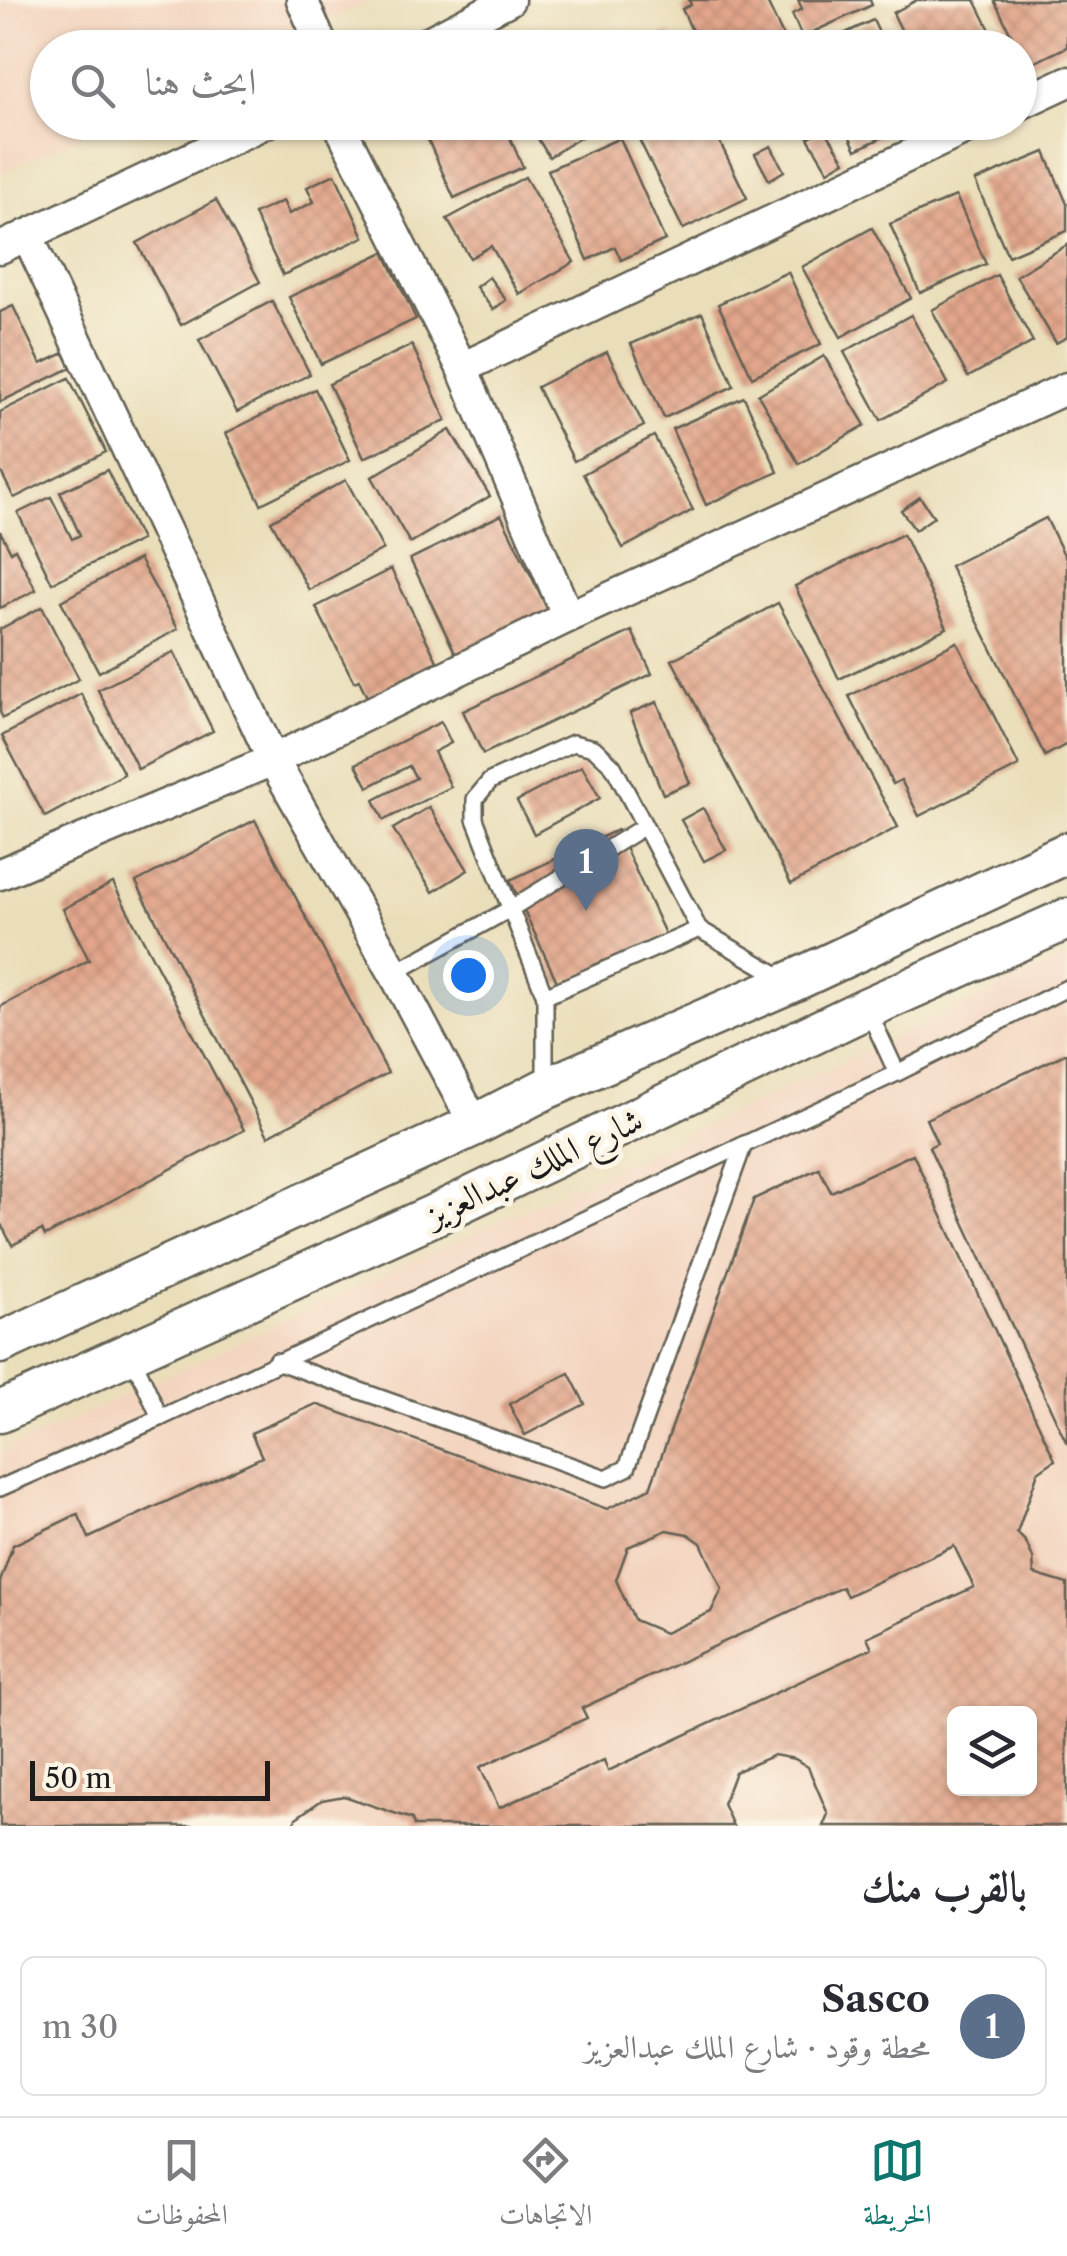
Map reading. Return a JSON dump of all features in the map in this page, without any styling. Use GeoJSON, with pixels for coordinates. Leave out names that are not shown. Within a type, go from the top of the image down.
{"type":"FeatureCollection","features":[{"type":"Feature","properties":{"kind":"street"},"geometry":{"type":"LineString","coordinates":[[302,0],[315,30]]}},
{"type":"Feature","properties":{"kind":"street"},"geometry":{"type":"LineString","coordinates":[[452,30],[509,0]]}},
{"type":"Feature","properties":{"kind":"street"},"geometry":{"type":"LineString","coordinates":[[1037,96],[1067,82]]}},
{"type":"Feature","properties":{"kind":"street"},"geometry":{"type":"LineString","coordinates":[[229,140],[14,241],[272,760],[475,1125]]}},
{"type":"Feature","properties":{"kind":"street"},"geometry":{"type":"LineString","coordinates":[[347,140],[462,368],[568,617]]}},
{"type":"Feature","properties":{"kind":"street"},"geometry":{"type":"LineString","coordinates":[[462,368],[942,140]]}},
{"type":"Feature","properties":{"kind":"street"},"geometry":{"type":"LineString","coordinates":[[0,874],[272,760],[568,617],[1067,388]]}},
{"type":"Feature","properties":{"kind":"street","name":"شارع الملك عبدالعزيز"},"geometry":{"type":"LineString","coordinates":[[0,1343],[475,1125],[545,1089],[791,982],[1067,853]]}},
{"type":"Feature","properties":{"kind":"street","name":"شارع الملك عبدالعزيز"},"geometry":{"type":"LineString","coordinates":[[0,1412],[432,1216],[867,1008],[1067,919]]}},
{"type":"Feature","properties":{"kind":"lane"},"geometry":{"type":"LineString","coordinates":[[545,1089],[545,996],[476,819],[474,799],[490,781],[573,743],[594,748],[613,766],[700,929],[791,982]]}},
{"type":"Feature","properties":{"kind":"lane"},"geometry":{"type":"LineString","coordinates":[[394,974],[643,827]]}},
{"type":"Feature","properties":{"kind":"lane"},"geometry":{"type":"LineString","coordinates":[[545,996],[700,929]]}},
{"type":"Feature","properties":{"kind":"lane"},"geometry":{"type":"LineString","coordinates":[[0,1502],[3,1486],[160,1418],[897,1073],[1067,988]]}},
{"type":"Feature","properties":{"kind":"lane"},"geometry":{"type":"LineString","coordinates":[[867,1008],[897,1073]]}},
{"type":"Feature","properties":{"kind":"lane"},"geometry":{"type":"LineString","coordinates":[[276,1361],[606,1478],[617,1473],[627,1468],[744,1144]]}},
{"type":"Feature","properties":{"kind":"lane"},"geometry":{"type":"LineString","coordinates":[[131,1352],[160,1418]]}},
{"type":"Feature","properties":{"kind":"shaded area"},"geometry":{"type":"Polygon","coordinates":[[[0,0],[373,0],[308,30],[30,30],[30,140],[72,140],[0,173],[0,0]]]}},
{"type":"Feature","properties":{"kind":"shaded area"},"geometry":{"type":"Polygon","coordinates":[[[1067,957],[1067,1826],[0,1826],[0,1453],[1067,957]]]}},
{"type":"Feature","properties":{"kind":"building"},"geometry":{"type":"Polygon","coordinates":[[[689,0],[766,0],[780,30],[692,30],[682,9],[691,5],[689,0]]]}},
{"type":"Feature","properties":{"kind":"building"},"geometry":{"type":"Polygon","coordinates":[[[798,0],[870,0],[872,5],[817,30],[799,30],[792,14],[802,9],[798,0]]]}},
{"type":"Feature","properties":{"kind":"building"},"geometry":{"type":"Polygon","coordinates":[[[917,0],[975,0],[990,30],[901,30],[893,13],[917,0]]]}},
{"type":"Feature","properties":{"kind":"building"},"geometry":{"type":"Polygon","coordinates":[[[994,0],[1067,0],[1067,47],[1037,61],[1037,30],[1009,30],[994,0]]]}},
{"type":"Feature","properties":{"kind":"building"},"geometry":{"type":"Polygon","coordinates":[[[873,20],[878,30],[852,30],[873,20]]]}},
{"type":"Feature","properties":{"kind":"building"},"geometry":{"type":"Polygon","coordinates":[[[428,140],[511,140],[523,167],[454,198],[428,140]]]}},
{"type":"Feature","properties":{"kind":"building"},"geometry":{"type":"Polygon","coordinates":[[[539,140],[576,140],[549,157],[539,140]]]}},
{"type":"Feature","properties":{"kind":"building"},"geometry":{"type":"Polygon","coordinates":[[[621,140],[665,240],[621,260],[615,247],[588,260],[548,170],[621,140]]]}},
{"type":"Feature","properties":{"kind":"building"},"geometry":{"type":"Polygon","coordinates":[[[639,140],[719,140],[747,198],[683,229],[639,140]]]}},
{"type":"Feature","properties":{"kind":"building"},"geometry":{"type":"Polygon","coordinates":[[[809,140],[832,140],[845,161],[828,171],[809,140]]]}},
{"type":"Feature","properties":{"kind":"building"},"geometry":{"type":"Polygon","coordinates":[[[851,140],[877,140],[856,150],[851,140]]]}},
{"type":"Feature","properties":{"kind":"building"},"geometry":{"type":"Polygon","coordinates":[[[771,146],[784,171],[769,180],[755,154],[771,146]]]}},
{"type":"Feature","properties":{"kind":"building"},"geometry":{"type":"Polygon","coordinates":[[[1045,152],[1067,204],[1067,231],[1008,256],[975,181],[1045,152]]]}},
{"type":"Feature","properties":{"kind":"building"},"geometry":{"type":"Polygon","coordinates":[[[335,174],[364,237],[283,275],[254,214],[283,201],[289,214],[314,202],[307,187],[335,174]]]}},
{"type":"Feature","properties":{"kind":"building"},"geometry":{"type":"Polygon","coordinates":[[[525,177],[574,262],[519,294],[491,246],[470,258],[447,219],[525,177]]]}},
{"type":"Feature","properties":{"kind":"building"},"geometry":{"type":"Polygon","coordinates":[[[956,196],[986,264],[920,293],[890,224],[956,196]]]}},
{"type":"Feature","properties":{"kind":"building"},"geometry":{"type":"Polygon","coordinates":[[[216,200],[260,282],[181,325],[137,243],[216,200]]]}},
{"type":"Feature","properties":{"kind":"building"},"geometry":{"type":"Polygon","coordinates":[[[872,228],[911,298],[841,337],[802,267],[872,228]]]}},
{"type":"Feature","properties":{"kind":"building"},"geometry":{"type":"Polygon","coordinates":[[[1067,245],[1067,337],[1056,343],[1016,276],[1067,245]]]}},
{"type":"Feature","properties":{"kind":"building"},"geometry":{"type":"Polygon","coordinates":[[[384,252],[416,319],[321,364],[289,297],[384,252]]]}},
{"type":"Feature","properties":{"kind":"building"},"geometry":{"type":"Polygon","coordinates":[[[788,272],[821,344],[752,377],[718,304],[788,272]]]}},
{"type":"Feature","properties":{"kind":"building"},"geometry":{"type":"Polygon","coordinates":[[[997,275],[1033,342],[968,377],[932,310],[997,275]]]}},
{"type":"Feature","properties":{"kind":"building"},"geometry":{"type":"Polygon","coordinates":[[[489,277],[506,300],[493,310],[476,287],[489,277]]]}},
{"type":"Feature","properties":{"kind":"building"},"geometry":{"type":"Polygon","coordinates":[[[272,301],[310,374],[237,412],[199,340],[272,301]]]}},
{"type":"Feature","properties":{"kind":"building"},"geometry":{"type":"Polygon","coordinates":[[[13,306],[41,364],[64,353],[71,368],[0,402],[0,312],[13,306]]]}},
{"type":"Feature","properties":{"kind":"building"},"geometry":{"type":"Polygon","coordinates":[[[702,313],[734,386],[664,418],[631,344],[702,313]]]}},
{"type":"Feature","properties":{"kind":"building"},"geometry":{"type":"Polygon","coordinates":[[[911,315],[948,383],[881,420],[844,352],[911,315]]]}},
{"type":"Feature","properties":{"kind":"building"},"geometry":{"type":"Polygon","coordinates":[[[412,345],[446,420],[364,458],[329,384],[412,345]]]}},
{"type":"Feature","properties":{"kind":"building"},"geometry":{"type":"Polygon","coordinates":[[[607,352],[644,426],[574,461],[537,387],[607,352]]]}},
{"type":"Feature","properties":{"kind":"building"},"geometry":{"type":"Polygon","coordinates":[[[824,356],[865,425],[799,464],[758,395],[824,356]]]}},
{"type":"Feature","properties":{"kind":"building"},"geometry":{"type":"Polygon","coordinates":[[[69,378],[106,452],[14,498],[0,470],[0,412],[69,378]]]}},
{"type":"Feature","properties":{"kind":"building"},"geometry":{"type":"Polygon","coordinates":[[[315,389],[350,460],[261,504],[226,433],[315,389]]]}},
{"type":"Feature","properties":{"kind":"building"},"geometry":{"type":"Polygon","coordinates":[[[744,397],[778,472],[706,505],[672,429],[744,397]]]}},
{"type":"Feature","properties":{"kind":"building"},"geometry":{"type":"Polygon","coordinates":[[[450,430],[490,496],[410,543],[372,477],[450,430]]]}},
{"type":"Feature","properties":{"kind":"building"},"geometry":{"type":"Polygon","coordinates":[[[654,436],[693,510],[623,548],[583,474],[654,436]]]}},
{"type":"Feature","properties":{"kind":"building"},"geometry":{"type":"Polygon","coordinates":[[[107,470],[141,540],[52,583],[18,513],[51,497],[72,539],[80,535],[60,492],[107,470]]]}},
{"type":"Feature","properties":{"kind":"building"},"geometry":{"type":"Polygon","coordinates":[[[346,480],[383,549],[309,590],[271,521],[346,480]]]}},
{"type":"Feature","properties":{"kind":"building"},"geometry":{"type":"Polygon","coordinates":[[[920,497],[934,517],[915,530],[901,510],[920,497]]]}},
{"type":"Feature","properties":{"kind":"building"},"geometry":{"type":"Polygon","coordinates":[[[501,515],[552,618],[460,663],[410,559],[501,515]]]}},
{"type":"Feature","properties":{"kind":"building"},"geometry":{"type":"Polygon","coordinates":[[[1046,518],[1067,561],[1067,744],[1045,756],[950,566],[1046,518]]]}},
{"type":"Feature","properties":{"kind":"building"},"geometry":{"type":"Polygon","coordinates":[[[0,531],[11,552],[15,549],[36,590],[0,608],[0,531]]]}},
{"type":"Feature","properties":{"kind":"building"},"geometry":{"type":"Polygon","coordinates":[[[903,534],[947,628],[839,679],[795,586],[903,534]]]}},
{"type":"Feature","properties":{"kind":"building"},"geometry":{"type":"Polygon","coordinates":[[[139,559],[178,629],[99,672],[61,601],[139,559]]]}},
{"type":"Feature","properties":{"kind":"building"},"geometry":{"type":"Polygon","coordinates":[[[391,569],[437,661],[367,697],[359,680],[354,682],[316,607],[391,569]]]}},
{"type":"Feature","properties":{"kind":"building"},"geometry":{"type":"Polygon","coordinates":[[[778,603],[898,827],[791,884],[672,660],[778,603]]]}},
{"type":"Feature","properties":{"kind":"building"},"geometry":{"type":"Polygon","coordinates":[[[42,607],[79,679],[3,718],[0,629],[42,607]]]}},
{"type":"Feature","properties":{"kind":"building"},"geometry":{"type":"Polygon","coordinates":[[[632,631],[652,674],[483,754],[463,711],[632,631]]]}},
{"type":"Feature","properties":{"kind":"building"},"geometry":{"type":"Polygon","coordinates":[[[957,642],[1019,766],[919,816],[901,780],[893,784],[849,696],[957,642]]]}},
{"type":"Feature","properties":{"kind":"building"},"geometry":{"type":"Polygon","coordinates":[[[174,652],[213,731],[138,769],[98,690],[174,652]]]}},
{"type":"Feature","properties":{"kind":"building"},"geometry":{"type":"Polygon","coordinates":[[[81,694],[124,774],[45,817],[2,736],[81,694]]]}},
{"type":"Feature","properties":{"kind":"building"},"geometry":{"type":"Polygon","coordinates":[[[657,702],[690,783],[663,794],[630,713],[657,702]]]}},
{"type":"Feature","properties":{"kind":"building"},"geometry":{"type":"Polygon","coordinates":[[[441,722],[451,743],[434,752],[451,787],[384,820],[374,800],[416,778],[409,766],[368,787],[356,764],[441,722]]]}},
{"type":"Feature","properties":{"kind":"building"},"geometry":{"type":"Polygon","coordinates":[[[582,766],[600,798],[534,834],[517,801],[582,766]]]}},
{"type":"Feature","properties":{"kind":"building"},"geometry":{"type":"Polygon","coordinates":[[[429,807],[468,870],[433,892],[393,829],[429,807]]]}},
{"type":"Feature","properties":{"kind":"building"},"geometry":{"type":"Polygon","coordinates":[[[703,808],[726,850],[704,861],[681,820],[703,808]]]}},
{"type":"Feature","properties":{"kind":"building"},"geometry":{"type":"Polygon","coordinates":[[[255,820],[388,1073],[268,1136],[136,882],[255,820]]]}},
{"type":"Feature","properties":{"kind":"building"},"geometry":{"type":"Polygon","coordinates":[[[617,830],[666,936],[559,986],[510,880],[617,830]]]}},
{"type":"Feature","properties":{"kind":"building"},"geometry":{"type":"Polygon","coordinates":[[[113,883],[244,1130],[45,1236],[42,1230],[12,1245],[0,1222],[0,1007],[89,960],[63,909],[113,883]]]}},
{"type":"Feature","properties":{"kind":"building"},"geometry":{"type":"Polygon","coordinates":[[[1067,1053],[1067,1444],[929,1147],[937,1143],[926,1119],[1067,1053]]]}},
{"type":"Feature","properties":{"kind":"building"},"geometry":{"type":"Polygon","coordinates":[[[913,1154],[1055,1460],[1038,1472],[1017,1533],[1033,1558],[1034,1574],[1067,1584],[1067,1826],[823,1826],[828,1814],[808,1767],[795,1759],[774,1755],[735,1772],[723,1804],[733,1826],[414,1826],[412,1819],[344,1796],[322,1800],[296,1818],[294,1826],[0,1826],[0,1582],[13,1545],[78,1514],[89,1538],[262,1457],[251,1433],[316,1404],[607,1509],[650,1488],[754,1199],[819,1168],[831,1192],[913,1154]],[[667,1530],[628,1547],[616,1580],[634,1620],[665,1633],[711,1612],[722,1589],[701,1543],[688,1534],[667,1530]],[[954,1546],[847,1596],[842,1587],[582,1708],[587,1718],[480,1767],[499,1808],[604,1760],[608,1771],[872,1648],[867,1637],[974,1587],[954,1546]]]}},
{"type":"Feature","properties":{"kind":"building"},"geometry":{"type":"Polygon","coordinates":[[[569,1373],[585,1404],[525,1435],[509,1404],[569,1373]]]}},
{"type":"Feature","properties":{"kind":"place","name":"Sasco"},"geometry":{"type":"Point","coordinates":[586,911]}}]}
